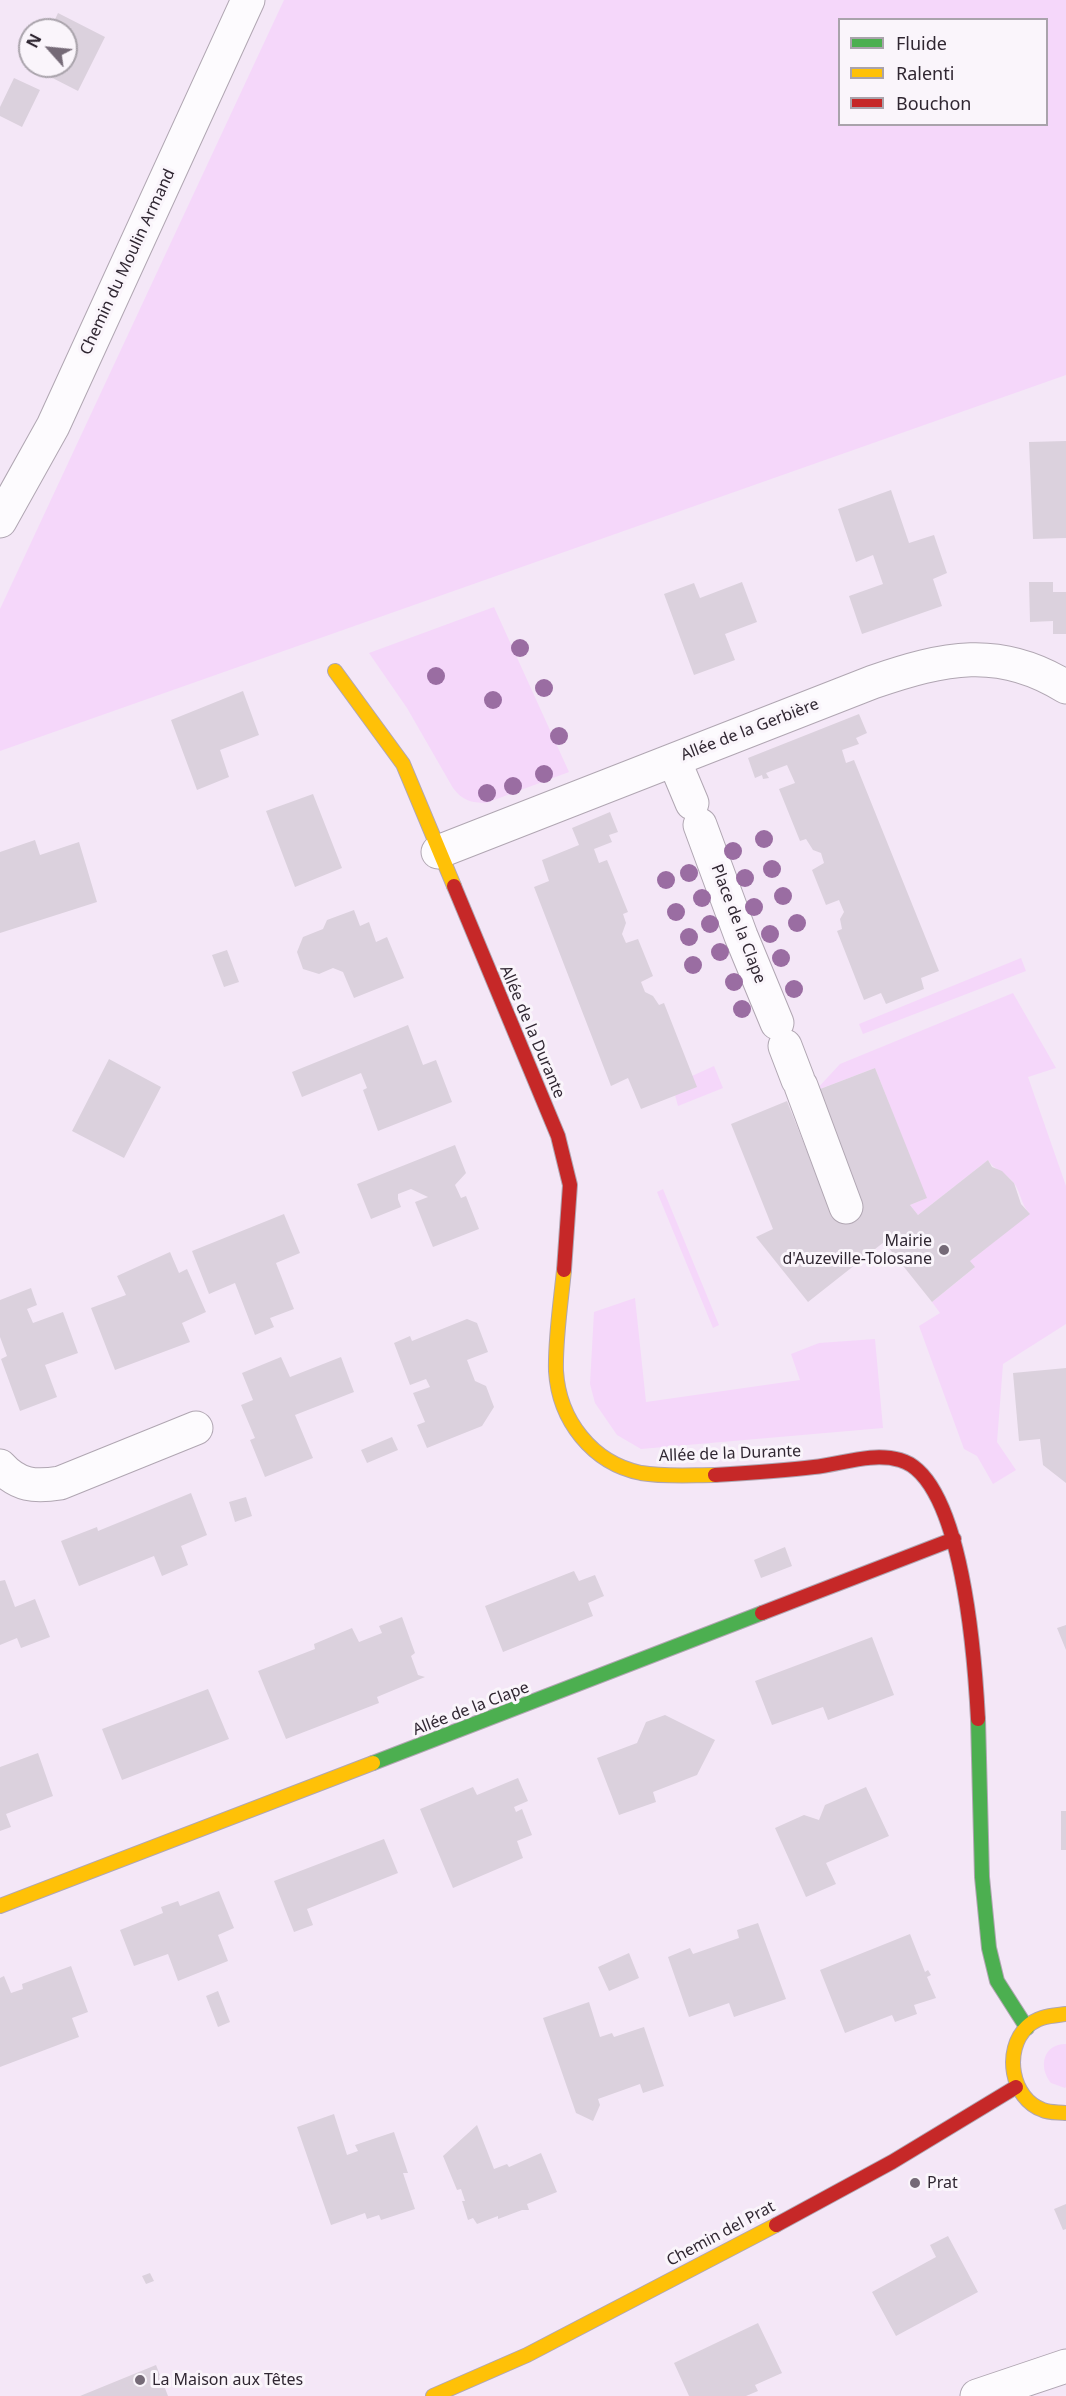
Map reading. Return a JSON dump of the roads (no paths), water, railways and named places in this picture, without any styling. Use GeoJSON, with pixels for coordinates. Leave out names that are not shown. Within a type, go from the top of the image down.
{"type":"FeatureCollection","features":[{"type":"Feature","properties":{"kind":"street","name":"Chemin du Moulin Armand"},"geometry":{"type":"LineString","coordinates":[[0,521],[53,426],[238,4]]}},
{"type":"Feature","properties":{"kind":"street","name":"Allée de la Gerbière"},"geometry":{"type":"LineString","coordinates":[[438,852],[873,682],[924,665],[957,659],[994,660],[1025,668],[1066,687]]}},
{"type":"Feature","properties":{"kind":"street","name":"Allée de la Durante"},"geometry":{"type":"LineString","coordinates":[[335,671],[403,764],[558,1136],[570,1185],[556,1370],[559,1393],[570,1422],[590,1445],[616,1465],[633,1471],[663,1475],[722,1474],[815,1467],[871,1458],[906,1461],[919,1469],[930,1481],[941,1500],[954,1539],[970,1629],[978,1715],[981,1896],[990,1956],[997,1982],[1027,2028]]}},
{"type":"Feature","properties":{"kind":"street","name":"Place de la Clape"},"geometry":{"type":"LineString","coordinates":[[674,760],[846,1207]]}},
{"type":"Feature","properties":{"kind":"street"},"geometry":{"type":"LineString","coordinates":[[0,1466],[19,1482],[40,1486],[60,1483],[196,1428]]}},
{"type":"Feature","properties":{"kind":"street","name":"Allée de la Clape"},"geometry":{"type":"LineString","coordinates":[[0,1906],[954,1539]]}},
{"type":"Feature","properties":{"kind":"street"},"geometry":{"type":"LineString","coordinates":[[1066,2014],[1059,2013],[1034,2021],[1021,2033],[1013,2049],[1011,2066],[1016,2087],[1027,2101],[1042,2110],[1066,2114]]}},
{"type":"Feature","properties":{"kind":"street","name":"Chemin del Prat"},"geometry":{"type":"LineString","coordinates":[[433,2396],[468,2383],[517,2359],[734,2246],[890,2163],[1016,2087]]}},
{"type":"Feature","properties":{"kind":"street"},"geometry":{"type":"LineString","coordinates":[[977,2396],[1055,2378]]}},
{"type":"Feature","properties":{"kind":"place","name":"Mairie d'Auzeville-Tolosane"},"geometry":{"type":"Point","coordinates":[944,1250]}},
{"type":"Feature","properties":{"kind":"place","name":"Prat"},"geometry":{"type":"Point","coordinates":[915,2183]}},
{"type":"Feature","properties":{"kind":"place","name":"La Maison aux Têtes"},"geometry":{"type":"Point","coordinates":[140,2380]}}]}
